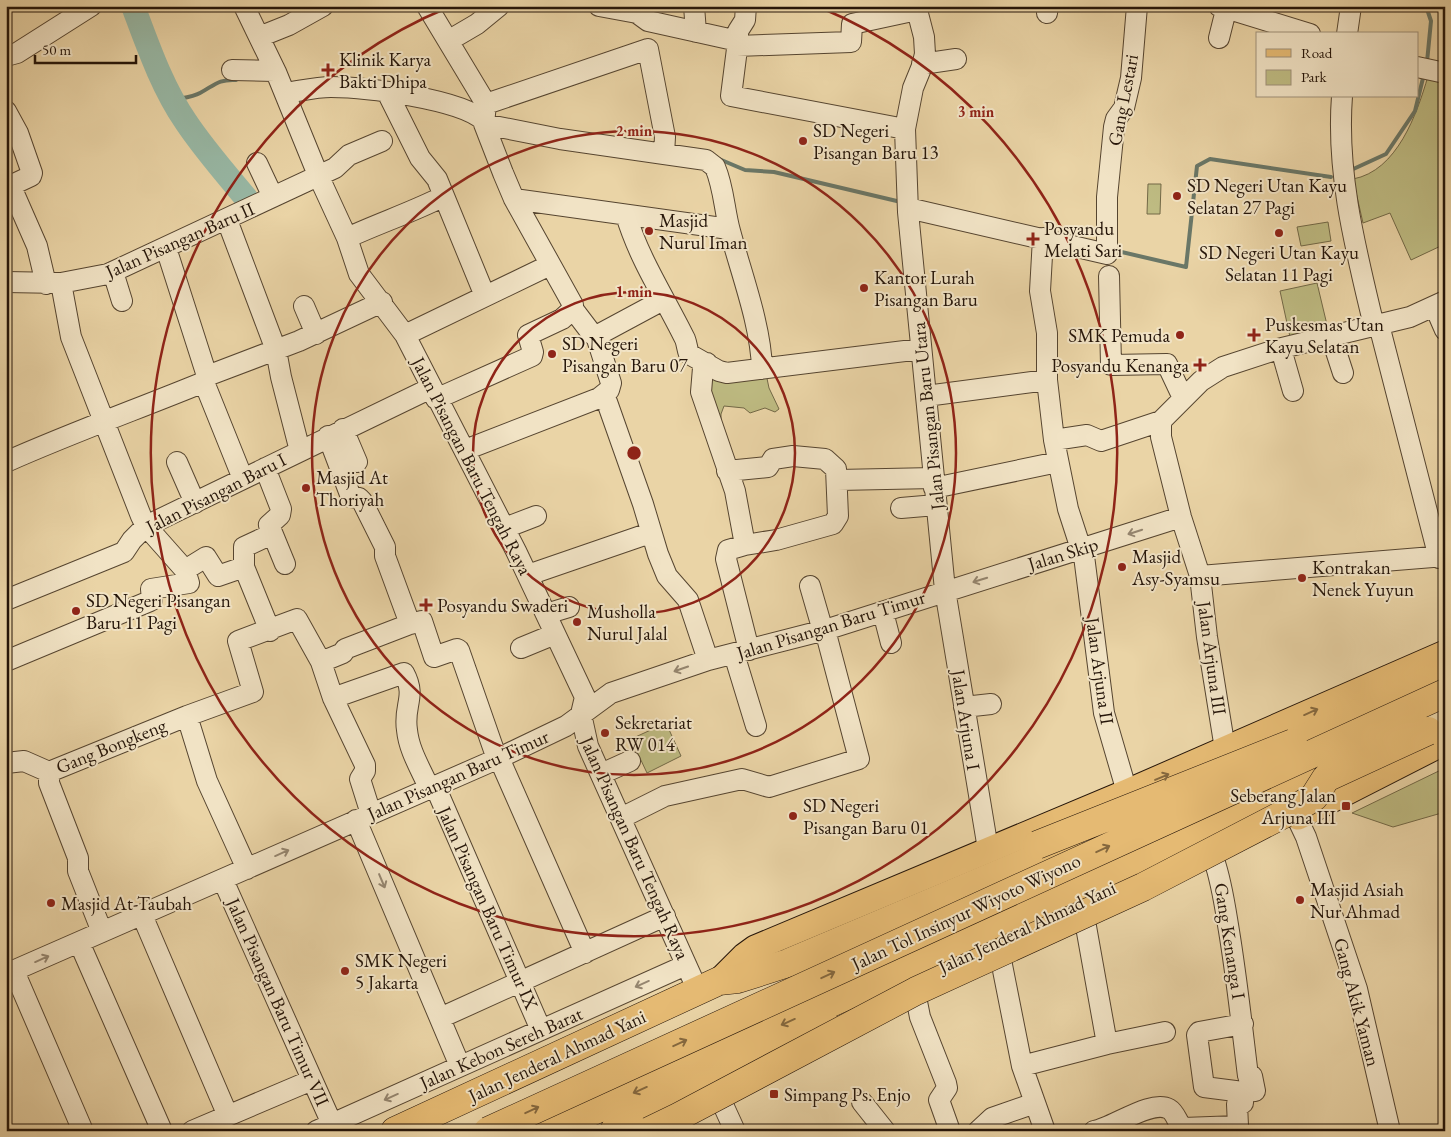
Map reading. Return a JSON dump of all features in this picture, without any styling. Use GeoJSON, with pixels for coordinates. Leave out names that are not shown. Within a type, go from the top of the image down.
{"type":"FeatureCollection","features":[{"type":"Feature","properties":{"kind":"highway","name":"Jalan Jenderal Ahmad Yani"},"geometry":{"type":"LineString","coordinates":[[395,1131],[709,986],[788,963],[998,874],[1238,769],[1445,673]]}},
{"type":"Feature","properties":{"kind":"highway"},"geometry":{"type":"LineString","coordinates":[[709,986],[765,958],[884,906],[1445,683]]}},
{"type":"Feature","properties":{"kind":"highway"},"geometry":{"type":"LineString","coordinates":[[1412,687],[1408,715],[1411,722],[1425,736],[1442,735]]}},
{"type":"Feature","properties":{"kind":"highway","name":"Jalan Tol Insinyur Wiyoto Wiyono"},"geometry":{"type":"LineString","coordinates":[[488,1131],[1445,693]]}},
{"type":"Feature","properties":{"kind":"highway","name":"Jalan Jenderal Ahmad Yani"},"geometry":{"type":"LineString","coordinates":[[614,1131],[891,992],[1071,905],[1442,735]]}},
{"type":"Feature","properties":{"kind":"highway","name":"Jalan Tol Insinyur Wiyoto Wiyono"},"geometry":{"type":"LineString","coordinates":[[549,1131],[1326,778],[1442,735]]}},
{"type":"Feature","properties":{"kind":"highway"},"geometry":{"type":"LineString","coordinates":[[649,1131],[916,991],[1143,887],[1303,804],[1320,790],[1326,778]]}},
{"type":"Feature","properties":{"kind":"main road","name":"Jalan Jenderal Ahmad Yani"},"geometry":{"type":"LineString","coordinates":[[709,986],[755,948],[1127,792],[1445,653]]}},
{"type":"Feature","properties":{"kind":"main road","name":"Jalan Jenderal Ahmad Yani"},"geometry":{"type":"LineString","coordinates":[[672,1131],[724,1106],[917,1002],[1001,960],[1214,860],[1297,818],[1442,735]]}},
{"type":"Feature","properties":{"kind":"street","name":"Jalan Pisangan Baru Tengah Raya"},"geometry":{"type":"LineString","coordinates":[[244,6],[280,80],[318,175],[347,238],[359,274],[405,334],[433,393],[505,528],[546,614],[563,638],[585,697],[581,714],[588,746],[686,964],[709,986]]}},
{"type":"Feature","properties":{"kind":"street"},"geometry":{"type":"LineString","coordinates":[[259,37],[289,25],[323,6]]}},
{"type":"Feature","properties":{"kind":"street"},"geometry":{"type":"LineString","coordinates":[[427,6],[448,41],[485,115],[514,198],[573,305],[573,309],[592,334],[596,336],[611,383],[609,390],[599,398],[465,450]]}},
{"type":"Feature","properties":{"kind":"street"},"geometry":{"type":"LineString","coordinates":[[448,41],[477,24],[498,6]]}},
{"type":"Feature","properties":{"kind":"street"},"geometry":{"type":"LineString","coordinates":[[599,6],[637,13],[648,21],[738,44],[851,42],[852,24],[917,8]]}},
{"type":"Feature","properties":{"kind":"street"},"geometry":{"type":"LineString","coordinates":[[694,6],[696,32]]}},
{"type":"Feature","properties":{"kind":"street"},"geometry":{"type":"LineString","coordinates":[[746,6],[745,20],[738,31],[731,96],[905,129]]}},
{"type":"Feature","properties":{"kind":"street","name":"Gang Lestari"},"geometry":{"type":"LineString","coordinates":[[1043,238],[1107,249],[1107,197],[1114,127],[1116,119],[1124,108],[1131,78],[1138,6]]}},
{"type":"Feature","properties":{"kind":"street"},"geometry":{"type":"LineString","coordinates":[[1347,32],[1351,6]]}},
{"type":"Feature","properties":{"kind":"street"},"geometry":{"type":"LineString","coordinates":[[1219,38],[1224,7],[1304,32]]}},
{"type":"Feature","properties":{"kind":"street","name":"Jalan Pisangan Baru Utara"},"geometry":{"type":"LineString","coordinates":[[917,8],[924,37],[922,64],[913,88],[905,129],[908,203],[945,590]]}},
{"type":"Feature","properties":{"kind":"street"},"geometry":{"type":"LineString","coordinates":[[6,56],[17,53],[81,9]]}},
{"type":"Feature","properties":{"kind":"street"},"geometry":{"type":"LineString","coordinates":[[646,48],[648,21]]}},
{"type":"Feature","properties":{"kind":"street"},"geometry":{"type":"LineString","coordinates":[[485,115],[646,48]]}},
{"type":"Feature","properties":{"kind":"street"},"geometry":{"type":"LineString","coordinates":[[646,48],[650,51],[664,147]]}},
{"type":"Feature","properties":{"kind":"street"},"geometry":{"type":"LineString","coordinates":[[922,64],[956,59]]}},
{"type":"Feature","properties":{"kind":"street"},"geometry":{"type":"LineString","coordinates":[[232,70],[280,80],[387,92],[485,115],[560,139],[664,147],[706,160],[716,167],[727,208],[730,230],[762,348],[762,369]]}},
{"type":"Feature","properties":{"kind":"street"},"geometry":{"type":"LineString","coordinates":[[387,92],[420,158],[437,178],[485,296]]}},
{"type":"Feature","properties":{"kind":"street"},"geometry":{"type":"LineString","coordinates":[[1200,576],[1442,557],[1376,325],[1347,200],[1342,165],[1342,98]]}},
{"type":"Feature","properties":{"kind":"street"},"geometry":{"type":"LineString","coordinates":[[6,111],[18,133],[32,173],[31,176],[14,184],[12,189],[53,284],[102,422],[146,526],[185,570],[189,583],[151,589],[152,600],[6,661]]}},
{"type":"Feature","properties":{"kind":"street","name":"Jalan Pisangan Baru II"},"geometry":{"type":"LineString","coordinates":[[6,282],[53,284],[113,272],[335,168],[349,155],[382,141]]}},
{"type":"Feature","properties":{"kind":"street"},"geometry":{"type":"LineString","coordinates":[[257,163],[273,197]]}},
{"type":"Feature","properties":{"kind":"street"},"geometry":{"type":"LineString","coordinates":[[347,238],[419,209],[444,196]]}},
{"type":"Feature","properties":{"kind":"street"},"geometry":{"type":"LineString","coordinates":[[514,198],[730,230]]}},
{"type":"Feature","properties":{"kind":"street"},"geometry":{"type":"LineString","coordinates":[[908,203],[1043,238]]}},
{"type":"Feature","properties":{"kind":"street"},"geometry":{"type":"LineString","coordinates":[[626,215],[662,300],[685,340],[689,354],[719,371],[727,373],[921,349]]}},
{"type":"Feature","properties":{"kind":"street"},"geometry":{"type":"LineString","coordinates":[[227,220],[276,350],[280,377],[300,451]]}},
{"type":"Feature","properties":{"kind":"street","name":"Jalan Arjuna II"},"geometry":{"type":"LineString","coordinates":[[1043,238],[1040,291],[1047,333],[1047,380],[1054,440],[1068,509],[1082,548],[1104,713],[1118,767],[1127,792]]}},
{"type":"Feature","properties":{"kind":"street"},"geometry":{"type":"LineString","coordinates":[[166,248],[206,379],[243,479]]}},
{"type":"Feature","properties":{"kind":"street"},"geometry":{"type":"LineString","coordinates":[[405,334],[550,265]]}},
{"type":"Feature","properties":{"kind":"street"},"geometry":{"type":"LineString","coordinates":[[113,272],[122,301]]}},
{"type":"Feature","properties":{"kind":"street"},"geometry":{"type":"LineString","coordinates":[[1109,276],[1111,365],[1167,364],[1183,398]]}},
{"type":"Feature","properties":{"kind":"street"},"geometry":{"type":"LineString","coordinates":[[596,336],[662,300]]}},
{"type":"Feature","properties":{"kind":"street"},"geometry":{"type":"LineString","coordinates":[[6,462],[67,434],[102,422],[316,334],[382,302]]}},
{"type":"Feature","properties":{"kind":"street"},"geometry":{"type":"LineString","coordinates":[[1054,440],[1087,435],[1101,441],[1161,421],[1201,380],[1223,367],[1281,348],[1410,317],[1440,304],[1445,330]]}},
{"type":"Feature","properties":{"kind":"street"},"geometry":{"type":"LineString","coordinates":[[304,306],[316,334]]}},
{"type":"Feature","properties":{"kind":"street","name":"Jalan Pisangan Baru I"},"geometry":{"type":"LineString","coordinates":[[6,600],[124,552],[132,540],[146,526],[336,433],[433,393],[532,356],[533,352],[528,335],[562,319],[573,309]]}},
{"type":"Feature","properties":{"kind":"street"},"geometry":{"type":"LineString","coordinates":[[1331,336],[1343,373]]}},
{"type":"Feature","properties":{"kind":"street"},"geometry":{"type":"LineString","coordinates":[[1281,348],[1293,391]]}},
{"type":"Feature","properties":{"kind":"street"},"geometry":{"type":"LineString","coordinates":[[707,363],[703,368],[701,392],[735,491],[745,545]]}},
{"type":"Feature","properties":{"kind":"street"},"geometry":{"type":"LineString","coordinates":[[926,396],[1047,380]]}},
{"type":"Feature","properties":{"kind":"street"},"geometry":{"type":"LineString","coordinates":[[599,398],[607,402],[643,504],[650,533],[667,576],[688,600],[708,660]]}},
{"type":"Feature","properties":{"kind":"street","name":"Jalan Arjuna III"},"geometry":{"type":"LineString","coordinates":[[1161,421],[1161,437],[1181,517],[1200,576],[1207,636],[1225,749]]}},
{"type":"Feature","properties":{"kind":"street"},"geometry":{"type":"LineString","coordinates":[[336,433],[357,462]]}},
{"type":"Feature","properties":{"kind":"street"},"geometry":{"type":"LineString","coordinates":[[336,433],[351,497],[359,498],[362,501],[385,547],[385,556],[410,624]]}},
{"type":"Feature","properties":{"kind":"street"},"geometry":{"type":"LineString","coordinates":[[727,471],[768,467],[774,459],[808,457],[830,461],[836,469],[838,480],[838,516],[833,524],[776,540],[728,550],[726,559],[756,726]]}},
{"type":"Feature","properties":{"kind":"street"},"geometry":{"type":"LineString","coordinates":[[176,462],[196,503]]}},
{"type":"Feature","properties":{"kind":"street"},"geometry":{"type":"LineString","coordinates":[[901,508],[935,490],[1058,462]]}},
{"type":"Feature","properties":{"kind":"street"},"geometry":{"type":"LineString","coordinates":[[265,468],[281,509],[280,514],[269,523],[285,564]]}},
{"type":"Feature","properties":{"kind":"street"},"geometry":{"type":"LineString","coordinates":[[838,480],[935,490]]}},
{"type":"Feature","properties":{"kind":"street"},"geometry":{"type":"LineString","coordinates":[[505,528],[536,516]]}},
{"type":"Feature","properties":{"kind":"street","name":"Jalan Skip"},"geometry":{"type":"LineString","coordinates":[[945,590],[1181,517]]}},
{"type":"Feature","properties":{"kind":"street"},"geometry":{"type":"LineString","coordinates":[[528,575],[591,555],[650,533]]}},
{"type":"Feature","properties":{"kind":"street"},"geometry":{"type":"LineString","coordinates":[[272,534],[244,547],[244,567],[270,631],[297,619],[321,662],[334,698],[365,765],[365,772],[360,779],[364,817],[460,1066]]}},
{"type":"Feature","properties":{"kind":"street"},"geometry":{"type":"LineString","coordinates":[[185,570],[206,558],[218,576],[244,567]]}},
{"type":"Feature","properties":{"kind":"street"},"geometry":{"type":"LineString","coordinates":[[621,818],[665,796],[742,779],[769,787],[859,759],[810,586]]}},
{"type":"Feature","properties":{"kind":"street","name":"Jalan Pisangan Baru Timur"},"geometry":{"type":"LineString","coordinates":[[10,973],[498,758],[566,726],[612,692],[708,660],[824,630],[883,612],[945,590]]}},
{"type":"Feature","properties":{"kind":"street","name":"Jalan Arjuna I"},"geometry":{"type":"LineString","coordinates":[[945,590],[988,850]]}},
{"type":"Feature","properties":{"kind":"street"},"geometry":{"type":"LineString","coordinates":[[546,614],[569,607]]}},
{"type":"Feature","properties":{"kind":"street"},"geometry":{"type":"LineString","coordinates":[[883,612],[891,643]]}},
{"type":"Feature","properties":{"kind":"street"},"geometry":{"type":"LineString","coordinates":[[321,662],[343,653],[345,649],[422,621],[434,657],[457,649],[459,650],[498,758],[585,953]]}},
{"type":"Feature","properties":{"kind":"street","name":"Gang Bongkeng"},"geometry":{"type":"LineString","coordinates":[[6,763],[24,761],[49,772],[187,716],[253,692],[238,641],[270,631]]}},
{"type":"Feature","properties":{"kind":"street"},"geometry":{"type":"LineString","coordinates":[[521,648],[563,638]]}},
{"type":"Feature","properties":{"kind":"street","name":"Jalan Pisangan Baru Timur IX"},"geometry":{"type":"LineString","coordinates":[[334,698],[404,673],[412,690],[405,715],[411,748],[432,787],[541,1030]]}},
{"type":"Feature","properties":{"kind":"street"},"geometry":{"type":"LineString","coordinates":[[964,707],[991,704]]}},
{"type":"Feature","properties":{"kind":"street"},"geometry":{"type":"LineString","coordinates":[[187,716],[207,781],[247,869]]}},
{"type":"Feature","properties":{"kind":"street"},"geometry":{"type":"LineString","coordinates":[[601,774],[630,761]]}},
{"type":"Feature","properties":{"kind":"street"},"geometry":{"type":"LineString","coordinates":[[49,772],[49,783],[78,858],[78,871],[102,932]]}},
{"type":"Feature","properties":{"kind":"street","name":"Gang Akik Yaman"},"geometry":{"type":"LineString","coordinates":[[1297,818],[1306,837],[1357,990],[1390,1131]]}},
{"type":"Feature","properties":{"kind":"street","name":"Gang Kenanga I"},"geometry":{"type":"LineString","coordinates":[[1214,860],[1220,878],[1243,1024],[1242,1035],[1248,1076],[1253,1076],[1255,1091],[1240,1099],[1204,1087],[1197,1035],[1199,1032],[1243,1024]]}},
{"type":"Feature","properties":{"kind":"street","name":"Jalan Pisangan Baru Timur VII"},"geometry":{"type":"LineString","coordinates":[[224,880],[312,1080],[324,1127]]}},
{"type":"Feature","properties":{"kind":"street"},"geometry":{"type":"LineString","coordinates":[[142,915],[228,1116]]}},
{"type":"Feature","properties":{"kind":"street"},"geometry":{"type":"LineString","coordinates":[[440,1018],[665,916]]}},
{"type":"Feature","properties":{"kind":"street"},"geometry":{"type":"LineString","coordinates":[[1085,921],[1107,1044]]}},
{"type":"Feature","properties":{"kind":"street"},"geometry":{"type":"LineString","coordinates":[[79,942],[162,1131]]}},
{"type":"Feature","properties":{"kind":"street"},"geometry":{"type":"LineString","coordinates":[[1001,960],[1022,1066],[1045,1131]]}},
{"type":"Feature","properties":{"kind":"street","name":"Jalan Kebon Sereh Barat"},"geometry":{"type":"LineString","coordinates":[[324,1127],[686,964]]}},
{"type":"Feature","properties":{"kind":"street"},"geometry":{"type":"LineString","coordinates":[[10,973],[83,1131]]}},
{"type":"Feature","properties":{"kind":"street"},"geometry":{"type":"LineString","coordinates":[[917,1002],[920,1017],[946,1082],[947,1088],[939,1100],[950,1131]]}},
{"type":"Feature","properties":{"kind":"street"},"geometry":{"type":"LineString","coordinates":[[1022,1066],[1107,1044],[1164,1032]]}},
{"type":"Feature","properties":{"kind":"street"},"geometry":{"type":"LineString","coordinates":[[192,1131],[312,1080]]}},
{"type":"Feature","properties":{"kind":"street"},"geometry":{"type":"LineString","coordinates":[[1094,1131],[1150,1108],[1166,1108],[1174,1113],[1183,1128],[1243,1128],[1240,1099]]}},
{"type":"Feature","properties":{"kind":"street"},"geometry":{"type":"LineString","coordinates":[[862,1102],[885,1131]]}},
{"type":"Feature","properties":{"kind":"street"},"geometry":{"type":"LineString","coordinates":[[978,1131],[992,1118],[1035,1103]]}},
{"type":"Feature","properties":{"kind":"street"},"geometry":{"type":"LineString","coordinates":[[724,1106],[735,1131]]}},
{"type":"Feature","properties":{"kind":"green space"},"geometry":{"type":"Polygon","coordinates":[[[1428,76],[1445,80],[1445,244],[1411,260],[1390,213],[1363,223],[1353,179],[1368,174],[1382,165],[1393,153],[1411,123],[1428,76]]]}},
{"type":"Feature","properties":{"kind":"green space"},"geometry":{"type":"Polygon","coordinates":[[[1148,184],[1161,184],[1160,214],[1147,214],[1148,184]]]}},
{"type":"Feature","properties":{"kind":"green space"},"geometry":{"type":"Polygon","coordinates":[[[1328,222],[1331,241],[1301,246],[1297,227],[1328,222]]]}},
{"type":"Feature","properties":{"kind":"green space"},"geometry":{"type":"Polygon","coordinates":[[[1317,283],[1328,329],[1290,337],[1280,291],[1317,283]]]}},
{"type":"Feature","properties":{"kind":"green space"},"geometry":{"type":"Polygon","coordinates":[[[765,369],[769,388],[779,409],[775,412],[765,408],[750,413],[744,408],[724,406],[721,414],[721,429],[709,385],[708,372],[765,369]]]}},
{"type":"Feature","properties":{"kind":"green space"},"geometry":{"type":"Polygon","coordinates":[[[666,723],[681,756],[647,773],[631,739],[666,723]]]}},
{"type":"Feature","properties":{"kind":"green space"},"geometry":{"type":"Polygon","coordinates":[[[1445,768],[1445,812],[1393,827],[1352,813],[1445,768]]]}},
{"type":"Feature","properties":{"kind":"waterway"},"geometry":{"type":"LineString","coordinates":[[133,6],[156,66],[177,109],[200,142],[246,198]]}},
{"type":"Feature","properties":{"kind":"waterway"},"geometry":{"type":"LineString","coordinates":[[1426,6],[1431,21],[1427,62]]}},
{"type":"Feature","properties":{"kind":"waterway"},"geometry":{"type":"LineString","coordinates":[[1349,171],[1386,154],[1415,111],[1424,74]]}},
{"type":"Feature","properties":{"kind":"waterway"},"geometry":{"type":"LineString","coordinates":[[173,100],[197,94],[221,82],[236,80]]}},
{"type":"Feature","properties":{"kind":"waterway"},"geometry":{"type":"LineString","coordinates":[[719,159],[745,170],[774,172],[901,202]]}},
{"type":"Feature","properties":{"kind":"waterway"},"geometry":{"type":"LineString","coordinates":[[1113,250],[1186,267],[1197,166],[1210,159],[1331,177]]}},
{"type":"Feature","properties":{"kind":"place","name":"Klinik Karya Bakti Dhipa"},"geometry":{"type":"Point","coordinates":[328,70]}},
{"type":"Feature","properties":{"kind":"place","name":"SD Negeri Pisangan Baru 13"},"geometry":{"type":"Point","coordinates":[803,141]}},
{"type":"Feature","properties":{"kind":"place","name":"SD Negeri Utan Kayu Selatan 27 Pagi"},"geometry":{"type":"Point","coordinates":[1177,196]}},
{"type":"Feature","properties":{"kind":"place","name":"Masjid Nurul Iman"},"geometry":{"type":"Point","coordinates":[649,231]}},
{"type":"Feature","properties":{"kind":"place","name":"SD Negeri Utan Kayu Selatan 11 Pagi"},"geometry":{"type":"Point","coordinates":[1279,233]}},
{"type":"Feature","properties":{"kind":"place","name":"Posyandu Melati Sari"},"geometry":{"type":"Point","coordinates":[1033,239]}},
{"type":"Feature","properties":{"kind":"place","name":"Kantor Lurah Pisangan Baru"},"geometry":{"type":"Point","coordinates":[864,288]}},
{"type":"Feature","properties":{"kind":"place","name":"SMK Pemuda"},"geometry":{"type":"Point","coordinates":[1180,335]}},
{"type":"Feature","properties":{"kind":"place","name":"Puskesmas Utan Kayu Selatan"},"geometry":{"type":"Point","coordinates":[1254,335]}},
{"type":"Feature","properties":{"kind":"place","name":"SD Negeri Pisangan Baru 07"},"geometry":{"type":"Point","coordinates":[552,354]}},
{"type":"Feature","properties":{"kind":"place","name":"Posyandu Kenanga"},"geometry":{"type":"Point","coordinates":[1200,365]}},
{"type":"Feature","properties":{"kind":"place","name":"Masjid At Thoriyah"},"geometry":{"type":"Point","coordinates":[306,488]}},
{"type":"Feature","properties":{"kind":"place","name":"Masjid Asy-Syamsu"},"geometry":{"type":"Point","coordinates":[1122,567]}},
{"type":"Feature","properties":{"kind":"place","name":"Kontrakan Nenek Yuyun"},"geometry":{"type":"Point","coordinates":[1302,578]}},
{"type":"Feature","properties":{"kind":"place","name":"Posyandu Swaderi"},"geometry":{"type":"Point","coordinates":[426,605]}},
{"type":"Feature","properties":{"kind":"place","name":"SD Negeri Pisangan Baru 11 Pagi"},"geometry":{"type":"Point","coordinates":[76,611]}},
{"type":"Feature","properties":{"kind":"place","name":"Musholla Nurul Jalal"},"geometry":{"type":"Point","coordinates":[577,622]}},
{"type":"Feature","properties":{"kind":"place","name":"Sekretariat RW 014"},"geometry":{"type":"Point","coordinates":[605,733]}},
{"type":"Feature","properties":{"kind":"place","name":"Seberang Jalan Arjuna III"},"geometry":{"type":"Point","coordinates":[1346,806]}},
{"type":"Feature","properties":{"kind":"place","name":"SD Negeri Pisangan Baru 01"},"geometry":{"type":"Point","coordinates":[793,816]}},
{"type":"Feature","properties":{"kind":"place","name":"Masjid Asiah Nur Ahmad"},"geometry":{"type":"Point","coordinates":[1300,900]}},
{"type":"Feature","properties":{"kind":"place","name":"Masjid At-Taubah"},"geometry":{"type":"Point","coordinates":[51,903]}},
{"type":"Feature","properties":{"kind":"place","name":"SMK Negeri 5 Jakarta"},"geometry":{"type":"Point","coordinates":[345,971]}},
{"type":"Feature","properties":{"kind":"place","name":"Simpang Ps. Enjo"},"geometry":{"type":"Point","coordinates":[774,1094]}}]}
